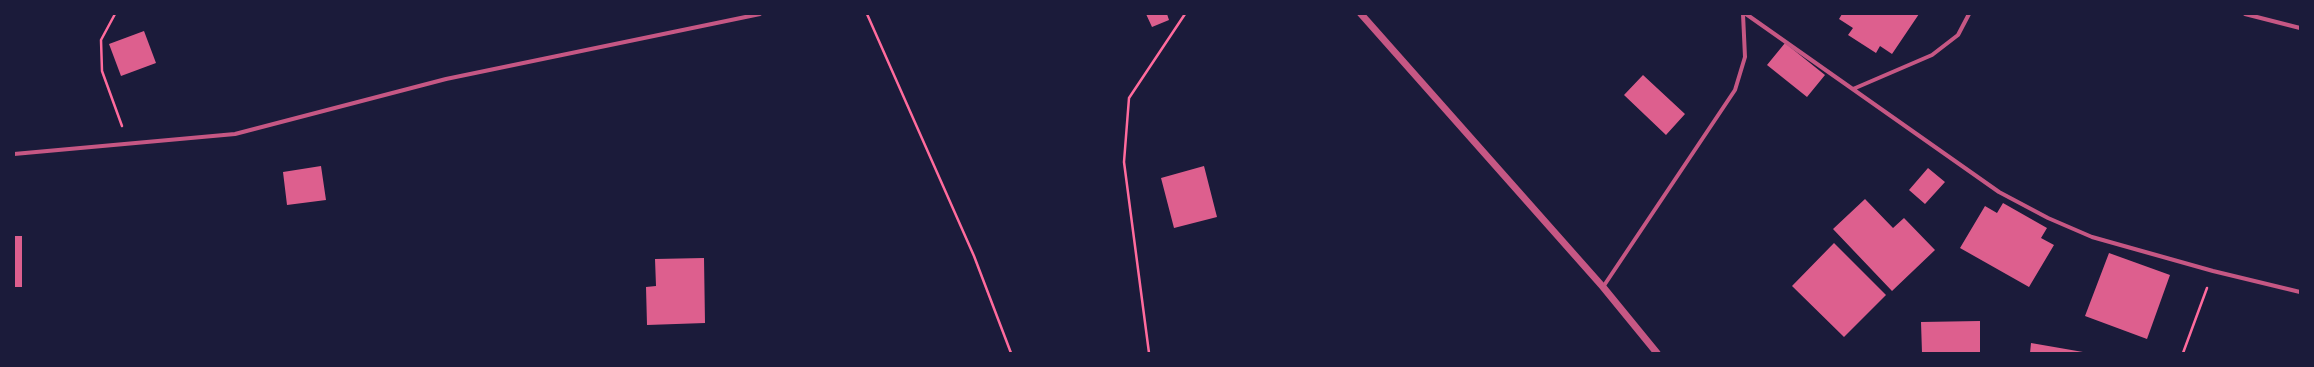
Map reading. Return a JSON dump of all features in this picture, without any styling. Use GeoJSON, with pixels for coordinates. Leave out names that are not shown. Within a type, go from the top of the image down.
{"type":"FeatureCollection","features":[{"type":"Feature","properties":{"kind":"street"},"geometry":{"type":"LineString","coordinates":[[14,154],[129,145],[235,134],[446,79],[760,14]]}},
{"type":"Feature","properties":{"kind":"street"},"geometry":{"type":"LineString","coordinates":[[1361,14],[1603,287],[1658,353]]}},
{"type":"Feature","properties":{"kind":"street"},"geometry":{"type":"LineString","coordinates":[[1603,287],[1735,90],[1745,57],[1744,14]]}},
{"type":"Feature","properties":{"kind":"street"},"geometry":{"type":"LineString","coordinates":[[1744,14],[1998,192],[2048,218],[2092,237],[2213,271],[2300,292]]}},
{"type":"Feature","properties":{"kind":"street"},"geometry":{"type":"LineString","coordinates":[[1853,89],[1932,55],[1958,35],[1969,14]]}},
{"type":"Feature","properties":{"kind":"street"},"geometry":{"type":"LineString","coordinates":[[2246,14],[2300,28]]}},
{"type":"Feature","properties":{"kind":"path"},"geometry":{"type":"LineString","coordinates":[[115,14],[101,40],[102,71],[129,145]]}},
{"type":"Feature","properties":{"kind":"path"},"geometry":{"type":"LineString","coordinates":[[866,14],[974,256],[1011,353]]}},
{"type":"Feature","properties":{"kind":"path"},"geometry":{"type":"LineString","coordinates":[[1149,353],[1124,162],[1129,98],[1185,14]]}},
{"type":"Feature","properties":{"kind":"path"},"geometry":{"type":"LineString","coordinates":[[2183,353],[2213,271]]}},
{"type":"Feature","properties":{"kind":"building"},"geometry":{"type":"Polygon","coordinates":[[[1146,14],[1167,14],[1169,20],[1152,27],[1146,14]]]}},
{"type":"Feature","properties":{"kind":"building"},"geometry":{"type":"Polygon","coordinates":[[[1842,14],[1919,14],[1892,54],[1880,46],[1876,53],[1848,35],[1853,28],[1839,19],[1842,14]]]}},
{"type":"Feature","properties":{"kind":"building"},"geometry":{"type":"Polygon","coordinates":[[[144,31],[156,63],[121,76],[109,44],[144,31]]]}},
{"type":"Feature","properties":{"kind":"building"},"geometry":{"type":"Polygon","coordinates":[[[1785,43],[1825,75],[1807,97],[1767,65],[1785,43]]]}},
{"type":"Feature","properties":{"kind":"building"},"geometry":{"type":"Polygon","coordinates":[[[1643,75],[1685,114],[1666,135],[1624,95],[1643,75]]]}},
{"type":"Feature","properties":{"kind":"building"},"geometry":{"type":"Polygon","coordinates":[[[321,166],[326,200],[287,205],[283,172],[321,166]]]}},
{"type":"Feature","properties":{"kind":"building"},"geometry":{"type":"Polygon","coordinates":[[[1204,166],[1217,217],[1174,228],[1161,178],[1204,166]]]}},
{"type":"Feature","properties":{"kind":"building"},"geometry":{"type":"Polygon","coordinates":[[[1928,168],[1945,182],[1925,204],[1909,190],[1928,168]]]}},
{"type":"Feature","properties":{"kind":"building"},"geometry":{"type":"Polygon","coordinates":[[[1865,199],[1893,228],[1904,218],[1935,250],[1892,291],[1833,229],[1865,199]]]}},
{"type":"Feature","properties":{"kind":"building"},"geometry":{"type":"Polygon","coordinates":[[[2003,203],[2047,228],[2041,238],[2054,245],[2029,287],[1960,248],[1985,206],[1997,213],[2003,203]]]}},
{"type":"Feature","properties":{"kind":"building"},"geometry":{"type":"Polygon","coordinates":[[[14,236],[22,236],[22,287],[14,287],[14,236]]]}},
{"type":"Feature","properties":{"kind":"building"},"geometry":{"type":"Polygon","coordinates":[[[1834,243],[1886,295],[1844,337],[1792,286],[1834,243]]]}},
{"type":"Feature","properties":{"kind":"building"},"geometry":{"type":"Polygon","coordinates":[[[2109,253],[2170,275],[2147,339],[2085,316],[2109,253]]]}},
{"type":"Feature","properties":{"kind":"building"},"geometry":{"type":"Polygon","coordinates":[[[704,258],[705,323],[647,325],[646,287],[656,286],[655,259],[704,258]]]}},
{"type":"Feature","properties":{"kind":"building"},"geometry":{"type":"Polygon","coordinates":[[[1980,321],[1980,353],[1922,353],[1921,322],[1980,321]]]}},
{"type":"Feature","properties":{"kind":"building"},"geometry":{"type":"Polygon","coordinates":[[[2031,343],[2083,352],[2083,353],[2030,353],[2031,343]]]}}]}
